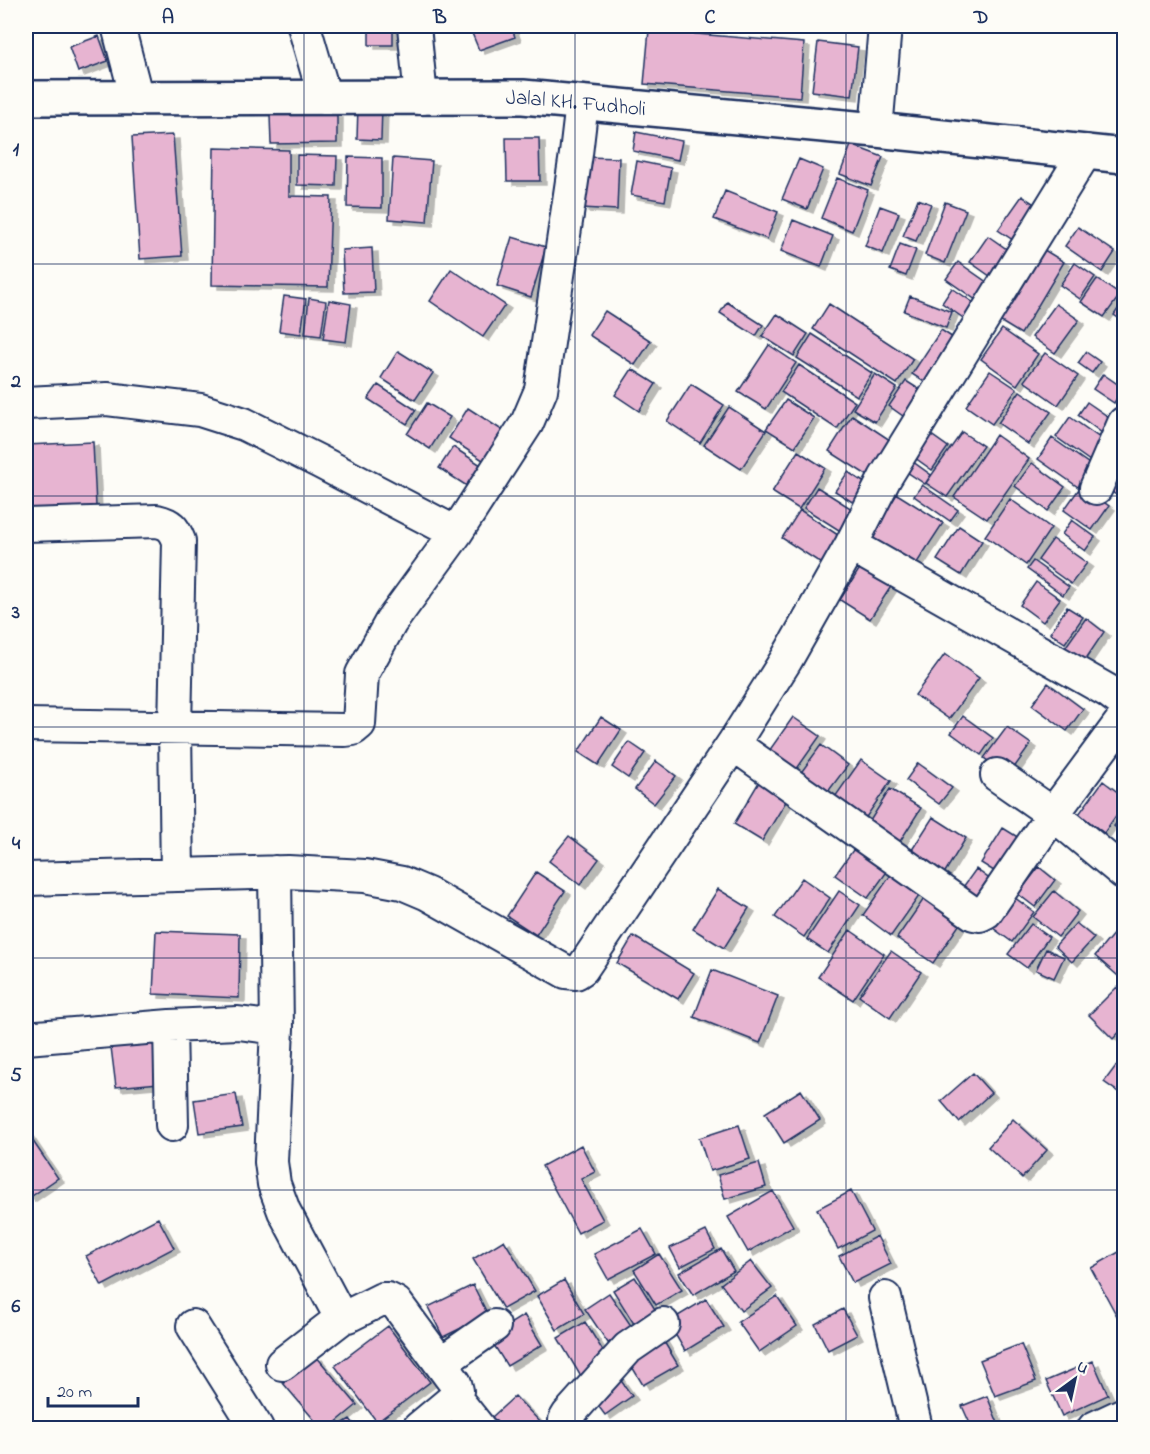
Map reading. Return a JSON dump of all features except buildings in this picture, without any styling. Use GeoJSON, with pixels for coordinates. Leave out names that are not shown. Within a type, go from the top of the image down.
{"type":"FeatureCollection","features":[{"type":"Feature","properties":{"kind":"main road","name":"Jalal KH. Fudholi"},"geometry":{"type":"LineString","coordinates":[[26,98],[523,98],[876,130],[1125,156]]}},
{"type":"Feature","properties":{"kind":"street"},"geometry":{"type":"LineString","coordinates":[[117,26],[137,99]]}},
{"type":"Feature","properties":{"kind":"street"},"geometry":{"type":"LineString","coordinates":[[304,26],[325,98]]}},
{"type":"Feature","properties":{"kind":"street"},"geometry":{"type":"LineString","coordinates":[[414,26],[421,98]]}},
{"type":"Feature","properties":{"kind":"street"},"geometry":{"type":"LineString","coordinates":[[876,130],[884,31]]}},
{"type":"Feature","properties":{"kind":"street"},"geometry":{"type":"LineString","coordinates":[[26,725],[353,729],[359,724],[362,674],[391,622],[456,532],[527,423],[541,390],[582,103]]}},
{"type":"Feature","properties":{"kind":"street"},"geometry":{"type":"LineString","coordinates":[[26,879],[275,872],[365,876],[402,883],[428,894],[566,972],[576,973],[587,964],[786,660],[851,545],[885,478],[1086,151]]}},
{"type":"Feature","properties":{"kind":"street"},"geometry":{"type":"LineString","coordinates":[[26,404],[107,399],[200,410],[244,424],[456,532]]}},
{"type":"Feature","properties":{"kind":"street"},"geometry":{"type":"LineString","coordinates":[[1096,488],[1125,423]]}},
{"type":"Feature","properties":{"kind":"street"},"geometry":{"type":"LineString","coordinates":[[26,525],[157,521],[167,523],[175,529],[179,541],[175,728],[177,875]]}},
{"type":"Feature","properties":{"kind":"street"},"geometry":{"type":"LineString","coordinates":[[851,545],[1125,702]]}},
{"type":"Feature","properties":{"kind":"street"},"geometry":{"type":"LineString","coordinates":[[733,744],[974,914],[980,915],[986,912],[1053,814],[1125,718]]}},
{"type":"Feature","properties":{"kind":"street"},"geometry":{"type":"LineString","coordinates":[[997,775],[1053,814],[1125,873]]}},
{"type":"Feature","properties":{"kind":"street"},"geometry":{"type":"LineString","coordinates":[[275,872],[277,1028],[271,1162],[274,1184],[284,1211],[334,1307],[343,1317]]}},
{"type":"Feature","properties":{"kind":"street"},"geometry":{"type":"LineString","coordinates":[[26,1038],[170,1026],[238,1023],[277,1028]]}},
{"type":"Feature","properties":{"kind":"street"},"geometry":{"type":"LineString","coordinates":[[170,1026],[172,1125]]}},
{"type":"Feature","properties":{"kind":"street"},"geometry":{"type":"LineString","coordinates":[[885,1298],[916,1428]]}},
{"type":"Feature","properties":{"kind":"street"},"geometry":{"type":"LineString","coordinates":[[282,1364],[343,1317],[382,1299],[388,1299],[396,1303],[457,1386],[455,1398],[419,1428]]}},
{"type":"Feature","properties":{"kind":"street"},"geometry":{"type":"LineString","coordinates":[[566,1428],[565,1420],[568,1415],[628,1348],[663,1324]]}},
{"type":"Feature","properties":{"kind":"street"},"geometry":{"type":"LineString","coordinates":[[193,1326],[257,1428]]}},
{"type":"Feature","properties":{"kind":"street"},"geometry":{"type":"LineString","coordinates":[[441,1363],[494,1326]]}},
{"type":"Feature","properties":{"kind":"street"},"geometry":{"type":"LineString","coordinates":[[455,1398],[479,1428]]}},
{"type":"Feature","properties":{"kind":"street"},"geometry":{"type":"LineString","coordinates":[[1094,1428],[1125,1414]]}}]}
